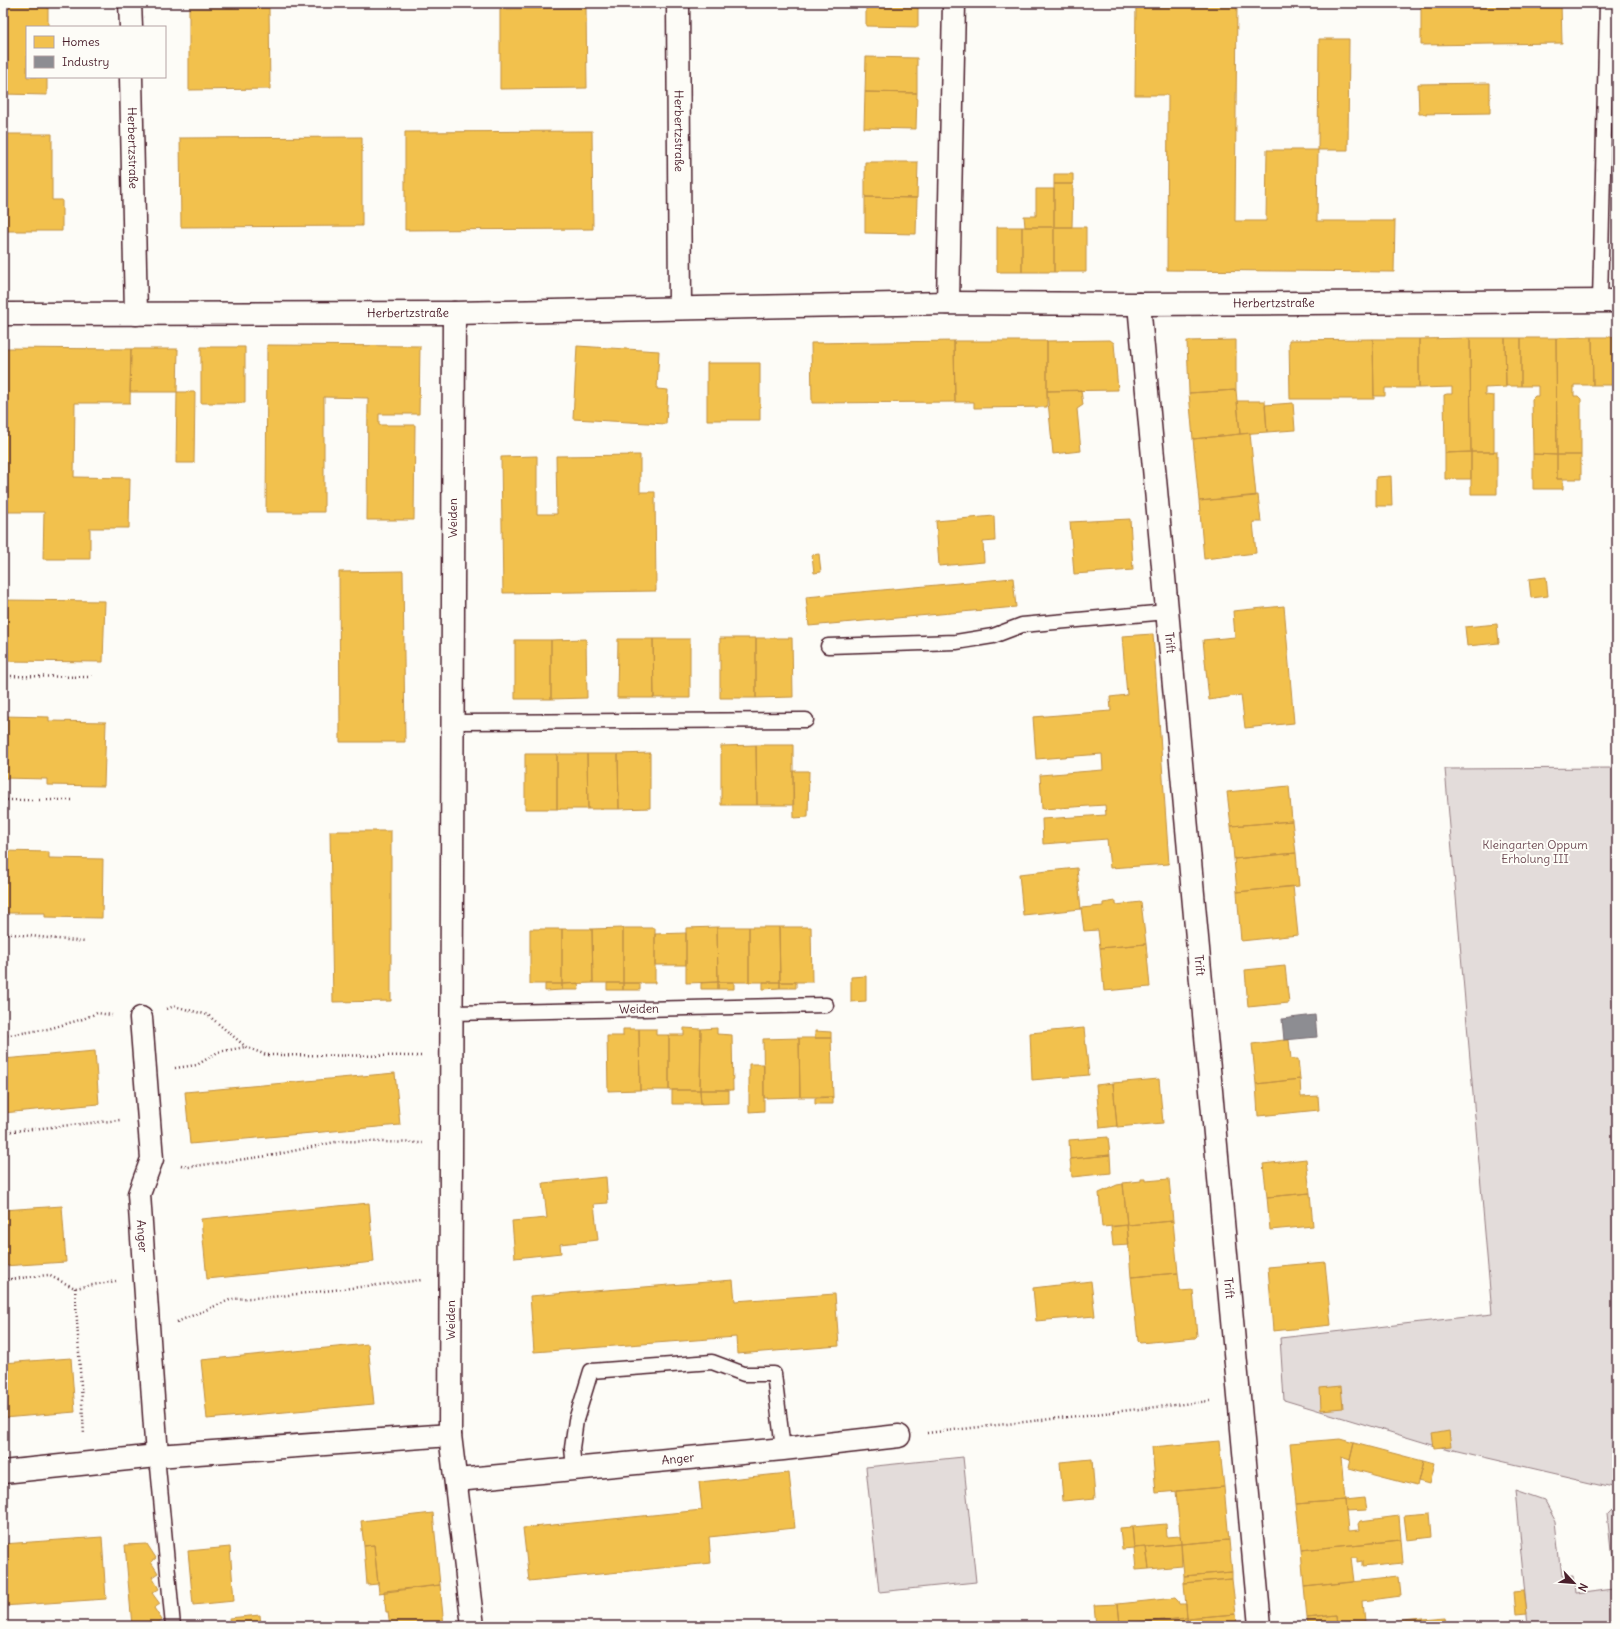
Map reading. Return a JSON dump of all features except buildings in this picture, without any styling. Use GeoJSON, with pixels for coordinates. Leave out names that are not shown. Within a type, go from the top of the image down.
{"type":"FeatureCollection","features":[{"type":"Feature","properties":{"kind":"street"},"geometry":{"type":"LineString","coordinates":[[130,3],[130,26]]}},
{"type":"Feature","properties":{"kind":"street","name":"Herbertzstraße"},"geometry":{"type":"LineString","coordinates":[[678,3],[680,308]]}},
{"type":"Feature","properties":{"kind":"street"},"geometry":{"type":"LineString","coordinates":[[948,303],[954,3]]}},
{"type":"Feature","properties":{"kind":"street","name":"Herbertzstraße"},"geometry":{"type":"LineString","coordinates":[[131,78],[136,314]]}},
{"type":"Feature","properties":{"kind":"street","name":"Herbertzstraße"},"geometry":{"type":"LineString","coordinates":[[3,314],[454,313],[948,303],[1139,304],[1609,301]]}},
{"type":"Feature","properties":{"kind":"street","name":"Trift"},"geometry":{"type":"LineString","coordinates":[[1139,304],[1260,1626]]}},
{"type":"Feature","properties":{"kind":"street","name":"Weiden"},"geometry":{"type":"LineString","coordinates":[[454,313],[450,1436],[457,1480],[473,1626]]}},
{"type":"Feature","properties":{"kind":"street","name":"Anger"},"geometry":{"type":"LineString","coordinates":[[141,1018],[152,1159],[139,1194],[157,1456]]}},
{"type":"Feature","properties":{"kind":"street"},"geometry":{"type":"LineString","coordinates":[[3,1472],[157,1456],[450,1436]]}},
{"type":"Feature","properties":{"kind":"street","name":"Anger"},"geometry":{"type":"LineString","coordinates":[[457,1480],[782,1449],[899,1436]]}},
{"type":"Feature","properties":{"kind":"lane","name":"Herbertzstraße"},"geometry":{"type":"LineString","coordinates":[[1607,3],[1609,301]]}},
{"type":"Feature","properties":{"kind":"lane"},"geometry":{"type":"LineString","coordinates":[[828,646],[956,642],[993,636],[1022,626],[1167,612]]}},
{"type":"Feature","properties":{"kind":"lane"},"geometry":{"type":"LineString","coordinates":[[453,722],[806,720]]}},
{"type":"Feature","properties":{"kind":"lane","name":"Weiden"},"geometry":{"type":"LineString","coordinates":[[452,1013],[826,1005]]}},
{"type":"Feature","properties":{"kind":"lane"},"geometry":{"type":"LineString","coordinates":[[574,1468],[572,1448],[576,1420],[591,1371],[712,1362],[744,1374],[774,1374],[782,1449]]}},
{"type":"Feature","properties":{"kind":"lane"},"geometry":{"type":"LineString","coordinates":[[157,1456],[173,1626]]}},
{"type":"Feature","properties":{"kind":"path"},"geometry":{"type":"LineString","coordinates":[[3,676],[93,677]]}},
{"type":"Feature","properties":{"kind":"path"},"geometry":{"type":"LineString","coordinates":[[3,800],[73,800]]}},
{"type":"Feature","properties":{"kind":"path"},"geometry":{"type":"LineString","coordinates":[[3,933],[85,942]]}},
{"type":"Feature","properties":{"kind":"path"},"geometry":{"type":"LineString","coordinates":[[3,1036],[48,1029],[83,1019],[97,1013],[141,1018],[174,1006],[208,1014],[246,1047],[266,1055],[452,1056]]}},
{"type":"Feature","properties":{"kind":"path"},"geometry":{"type":"LineString","coordinates":[[145,1070],[197,1065],[218,1052],[246,1047]]}},
{"type":"Feature","properties":{"kind":"path"},"geometry":{"type":"LineString","coordinates":[[3,1132],[148,1118]]}},
{"type":"Feature","properties":{"kind":"path"},"geometry":{"type":"LineString","coordinates":[[152,1159],[188,1167],[274,1155],[340,1141],[452,1144]]}},
{"type":"Feature","properties":{"kind":"path"},"geometry":{"type":"LineString","coordinates":[[3,1280],[48,1275],[75,1288],[145,1277]]}},
{"type":"Feature","properties":{"kind":"path"},"geometry":{"type":"LineString","coordinates":[[148,1333],[232,1299],[271,1297],[425,1280],[451,1280]]}},
{"type":"Feature","properties":{"kind":"path"},"geometry":{"type":"LineString","coordinates":[[75,1288],[86,1463]]}},
{"type":"Feature","properties":{"kind":"path"},"geometry":{"type":"LineString","coordinates":[[899,1436],[1238,1398]]}},
{"type":"Feature","properties":{"kind":"green space","name":"Kleingarten Oppum Erholung III"},"geometry":{"type":"Polygon","coordinates":[[[1617,768],[1617,1488],[1436,1446],[1284,1400],[1280,1338],[1492,1314],[1445,769],[1617,768]]]}},
{"type":"Feature","properties":{"kind":"green space"},"geometry":{"type":"Polygon","coordinates":[[[963,1457],[976,1582],[879,1592],[866,1467],[963,1457]]]}},
{"type":"Feature","properties":{"kind":"green space"},"geometry":{"type":"Polygon","coordinates":[[[1515,1491],[1544,1501],[1555,1521],[1561,1577],[1572,1576],[1574,1594],[1615,1589],[1607,1514],[1617,1504],[1617,1626],[1528,1626],[1515,1491]]]}}]}
